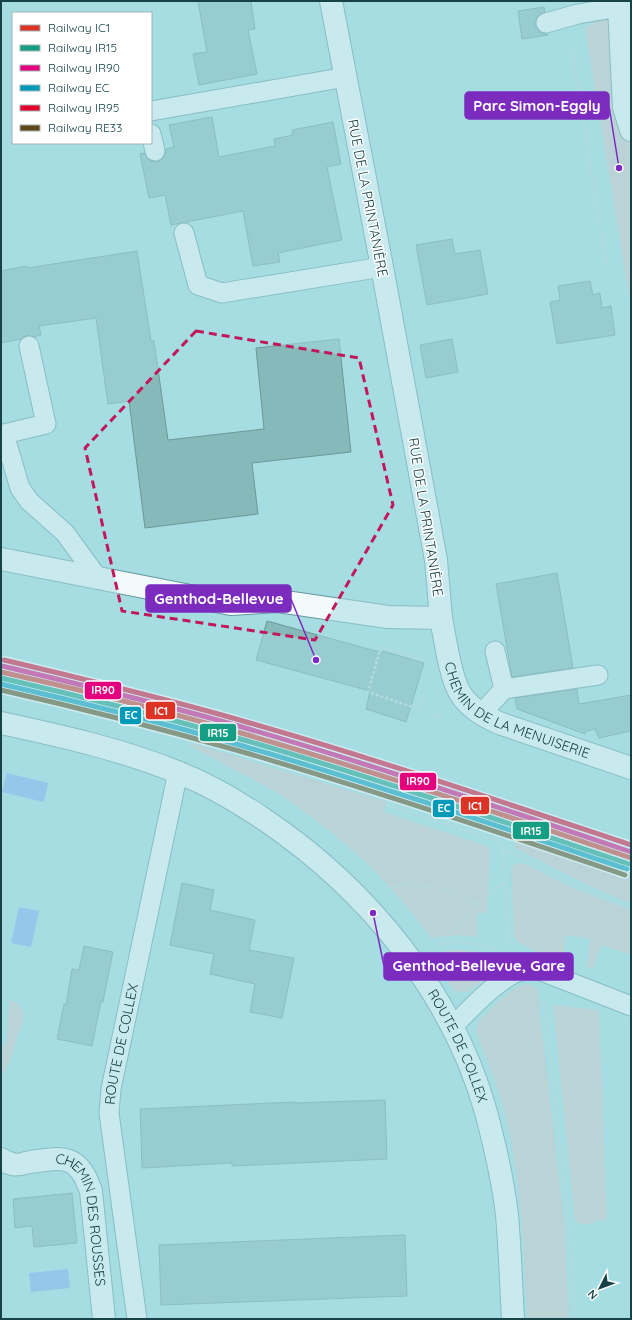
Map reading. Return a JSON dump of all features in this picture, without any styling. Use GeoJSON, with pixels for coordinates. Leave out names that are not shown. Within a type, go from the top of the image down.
{"type":"FeatureCollection","features":[{"type":"Feature","properties":{"kind":"street","name":"RUE DE LA PRINTANIÈRE"},"geometry":{"type":"LineString","coordinates":[[1,559],[231,604],[278,601],[388,617],[441,618],[436,560],[331,1]]}},
{"type":"Feature","properties":{"kind":"street"},"geometry":{"type":"LineString","coordinates":[[619,4],[624,107],[631,130]]}},
{"type":"Feature","properties":{"kind":"street","name":"CHEMIN DE LA MENUISERIE"},"geometry":{"type":"LineString","coordinates":[[441,618],[453,677],[460,693],[481,714],[499,723],[631,768]]}},
{"type":"Feature","properties":{"kind":"street","name":"ROUTE DE COLLEX"},"geometry":{"type":"LineString","coordinates":[[1,723],[72,738],[129,754],[178,772],[211,788],[245,807],[296,842],[327,867],[391,934],[428,987],[452,1027],[468,1059],[486,1112],[500,1171],[507,1215],[513,1319]]}},
{"type":"Feature","properties":{"kind":"street","name":"CHEMIN DES ROUSSES"},"geometry":{"type":"LineString","coordinates":[[1,1159],[13,1165],[57,1158],[78,1166],[84,1173],[91,1191],[104,1319]]}},
{"type":"Feature","properties":{"kind":"lane"},"geometry":{"type":"LineString","coordinates":[[546,23],[619,4]]}},
{"type":"Feature","properties":{"kind":"lane"},"geometry":{"type":"LineString","coordinates":[[152,111],[346,77]]}},
{"type":"Feature","properties":{"kind":"lane"},"geometry":{"type":"LineString","coordinates":[[184,233],[198,284],[222,293],[382,267]]}},
{"type":"Feature","properties":{"kind":"lane"},"geometry":{"type":"LineString","coordinates":[[29,346],[46,424],[4,434],[16,475],[20,488],[29,500],[64,534],[97,577]]}},
{"type":"Feature","properties":{"kind":"lane"},"geometry":{"type":"LineString","coordinates":[[495,651],[504,689]]}},
{"type":"Feature","properties":{"kind":"lane"},"geometry":{"type":"LineString","coordinates":[[481,714],[504,689],[598,675]]}},
{"type":"Feature","properties":{"kind":"lane","name":"ROUTE DE COLLEX"},"geometry":{"type":"LineString","coordinates":[[137,1319],[109,1113],[111,1089],[178,772]]}},
{"type":"Feature","properties":{"kind":"lane"},"geometry":{"type":"LineString","coordinates":[[452,1027],[495,986],[508,976],[526,970],[541,971],[631,1006]]}},
{"type":"Feature","properties":{"kind":"path"},"geometry":{"type":"LineString","coordinates":[[567,17],[606,265]]}},
{"type":"Feature","properties":{"kind":"path"},"geometry":{"type":"LineString","coordinates":[[388,617],[382,647],[368,692],[419,709],[427,683]]}},
{"type":"Feature","properties":{"kind":"path"},"geometry":{"type":"LineString","coordinates":[[382,647],[420,658]]}},
{"type":"Feature","properties":{"kind":"path"},"geometry":{"type":"LineString","coordinates":[[388,805],[498,842],[503,850],[510,949]]}},
{"type":"Feature","properties":{"kind":"path"},"geometry":{"type":"LineString","coordinates":[[503,850],[516,854],[572,884],[631,909]]}},
{"type":"Feature","properties":{"kind":"path"},"geometry":{"type":"LineString","coordinates":[[439,944],[477,906],[506,880]]}},
{"type":"Feature","properties":{"kind":"path"},"geometry":{"type":"LineString","coordinates":[[382,888],[410,884],[445,890],[463,897],[477,906]]}},
{"type":"Feature","properties":{"kind":"path"},"geometry":{"type":"LineString","coordinates":[[434,944],[466,942],[504,952]]}},
{"type":"Feature","properties":{"kind":"path"},"geometry":{"type":"LineString","coordinates":[[541,971],[569,1230],[575,1319]]}},
{"type":"Feature","properties":{"kind":"highlighted area"},"geometry":{"type":"Polygon","coordinates":[[[196,331],[359,358],[393,505],[315,640],[122,611],[85,448],[196,331]]]}},
{"type":"Feature","properties":{"kind":"shaded area"},"geometry":{"type":"Polygon","coordinates":[[[623,1],[631,1],[631,309],[585,28],[623,1]]]}},
{"type":"Feature","properties":{"kind":"shaded area"},"geometry":{"type":"Polygon","coordinates":[[[191,743],[387,802],[383,812],[487,846],[490,850],[487,913],[477,913],[477,937],[458,935],[430,937],[408,908],[372,868],[331,832],[280,794],[190,746],[191,743]]]}},
{"type":"Feature","properties":{"kind":"shaded area"},"geometry":{"type":"Polygon","coordinates":[[[517,836],[631,875],[631,904],[587,885],[515,848],[517,836]]]}},
{"type":"Feature","properties":{"kind":"shaded area"},"geometry":{"type":"Polygon","coordinates":[[[524,863],[571,887],[631,911],[631,955],[601,945],[594,968],[587,967],[590,939],[566,935],[562,967],[517,941],[514,934],[511,869],[515,864],[524,863]]]}},
{"type":"Feature","properties":{"kind":"shaded area"},"geometry":{"type":"Polygon","coordinates":[[[455,950],[481,953],[487,956],[492,959],[495,964],[495,970],[469,992],[454,991],[435,964],[435,960],[436,956],[440,952],[455,950]]]}},
{"type":"Feature","properties":{"kind":"shaded area"},"geometry":{"type":"Polygon","coordinates":[[[527,984],[537,987],[565,1228],[569,1319],[527,1319],[523,1237],[514,1156],[502,1102],[476,1029],[480,1019],[510,991],[527,984]]]}},
{"type":"Feature","properties":{"kind":"shaded area"},"geometry":{"type":"Polygon","coordinates":[[[10,1000],[16,1002],[20,1006],[23,1012],[23,1021],[13,1053],[1,1075],[1,1048],[6,1043],[10,1000]]]}},
{"type":"Feature","properties":{"kind":"shaded area"},"geometry":{"type":"Polygon","coordinates":[[[553,1005],[599,1010],[607,1220],[585,1225],[575,1222],[553,1005]]]}},
{"type":"Feature","properties":{"kind":"water"},"geometry":{"type":"Polygon","coordinates":[[[7,773],[48,783],[44,802],[2,792],[7,773]]]}},
{"type":"Feature","properties":{"kind":"water"},"geometry":{"type":"Polygon","coordinates":[[[19,907],[39,911],[31,947],[11,943],[19,907]]]}},
{"type":"Feature","properties":{"kind":"water"},"geometry":{"type":"Polygon","coordinates":[[[68,1269],[70,1288],[31,1292],[29,1273],[68,1269]]]}},
{"type":"Feature","properties":{"kind":"building"},"geometry":{"type":"Polygon","coordinates":[[[198,1],[251,1],[255,29],[248,30],[257,74],[199,85],[193,54],[207,52],[198,1]]]}},
{"type":"Feature","properties":{"kind":"building"},"geometry":{"type":"Polygon","coordinates":[[[544,7],[545,12],[538,16],[535,21],[535,26],[539,31],[548,35],[522,39],[518,11],[544,7]]]}},
{"type":"Feature","properties":{"kind":"building"},"geometry":{"type":"Polygon","coordinates":[[[212,117],[219,157],[275,146],[274,139],[293,135],[292,130],[333,122],[341,164],[327,167],[342,240],[278,253],[280,262],[253,266],[243,211],[171,225],[165,195],[149,198],[140,154],[144,153],[151,161],[158,162],[165,155],[166,149],[174,147],[169,125],[212,117]]]}},
{"type":"Feature","properties":{"kind":"building"},"geometry":{"type":"Polygon","coordinates":[[[452,239],[455,254],[480,250],[488,294],[427,305],[416,245],[452,239]]]}},
{"type":"Feature","properties":{"kind":"building"},"geometry":{"type":"Polygon","coordinates":[[[137,251],[151,341],[154,341],[168,440],[264,429],[256,348],[339,339],[351,452],[252,463],[258,514],[145,528],[129,401],[108,404],[96,318],[39,326],[41,335],[34,337],[27,335],[21,339],[1,343],[1,271],[137,251]]]}},
{"type":"Feature","properties":{"kind":"building"},"geometry":{"type":"Polygon","coordinates":[[[590,281],[593,295],[600,293],[602,308],[611,306],[615,335],[557,344],[550,302],[560,300],[558,286],[590,281]]]}},
{"type":"Feature","properties":{"kind":"building"},"geometry":{"type":"Polygon","coordinates":[[[452,339],[458,372],[426,378],[420,345],[452,339]]]}},
{"type":"Feature","properties":{"kind":"building"},"geometry":{"type":"Polygon","coordinates":[[[557,573],[573,668],[512,677],[496,584],[557,573]]]}},
{"type":"Feature","properties":{"kind":"building"},"geometry":{"type":"Polygon","coordinates":[[[267,621],[424,663],[406,722],[366,709],[370,691],[256,660],[267,621]]]}},
{"type":"Feature","properties":{"kind":"building"},"geometry":{"type":"Polygon","coordinates":[[[577,689],[579,704],[631,695],[631,731],[599,738],[595,729],[584,732],[585,734],[517,709],[515,698],[577,689]]]}},
{"type":"Feature","properties":{"kind":"building"},"geometry":{"type":"Polygon","coordinates":[[[182,883],[214,890],[210,910],[255,920],[249,950],[294,958],[282,1018],[250,1012],[255,984],[210,974],[214,954],[170,945],[182,883]]]}},
{"type":"Feature","properties":{"kind":"building"},"geometry":{"type":"Polygon","coordinates":[[[84,946],[113,952],[92,1046],[57,1039],[64,1004],[66,1005],[72,969],[79,970],[84,946]]]}},
{"type":"Feature","properties":{"kind":"building"},"geometry":{"type":"Polygon","coordinates":[[[385,1100],[387,1159],[232,1166],[232,1163],[142,1168],[140,1109],[294,1102],[385,1100]]]}},
{"type":"Feature","properties":{"kind":"building"},"geometry":{"type":"Polygon","coordinates":[[[72,1193],[77,1243],[34,1247],[32,1226],[15,1228],[13,1199],[72,1193]]]}},
{"type":"Feature","properties":{"kind":"building"},"geometry":{"type":"Polygon","coordinates":[[[405,1235],[407,1296],[161,1305],[159,1245],[405,1235]]]}},
{"type":"Feature","properties":{"kind":"rail line","name":"IR95"},"geometry":{"type":"LineString","coordinates":[[4,660],[154,697],[292,735],[631,845]]}},
{"type":"Feature","properties":{"kind":"rail line","name":"IR90"},"geometry":{"type":"LineString","coordinates":[[2,666],[153,703],[291,741],[437,787],[631,852]]}},
{"type":"Feature","properties":{"kind":"rail line","name":"IC1"},"geometry":{"type":"LineString","coordinates":[[1,672],[152,708],[290,747],[437,793],[631,858]]}},
{"type":"Feature","properties":{"kind":"rail line","name":"IR15"},"geometry":{"type":"LineString","coordinates":[[1,678],[90,699],[237,738],[434,799],[629,864]]}},
{"type":"Feature","properties":{"kind":"rail line","name":"EC"},"geometry":{"type":"LineString","coordinates":[[1,684],[149,720],[285,759],[433,805],[627,869]]}},
{"type":"Feature","properties":{"kind":"rail line","name":"RE33"},"geometry":{"type":"LineString","coordinates":[[1,690],[148,726],[285,764],[431,810],[625,875]]}},
{"type":"Feature","properties":{"kind":"place","name":"Parc Simon-Eggly"},"geometry":{"type":"Point","coordinates":[619,168]}},
{"type":"Feature","properties":{"kind":"place","name":"Genthod-Bellevue"},"geometry":{"type":"Point","coordinates":[316,660]}},
{"type":"Feature","properties":{"kind":"place","name":"Genthod-Bellevue, Gare"},"geometry":{"type":"Point","coordinates":[373,913]}}]}
